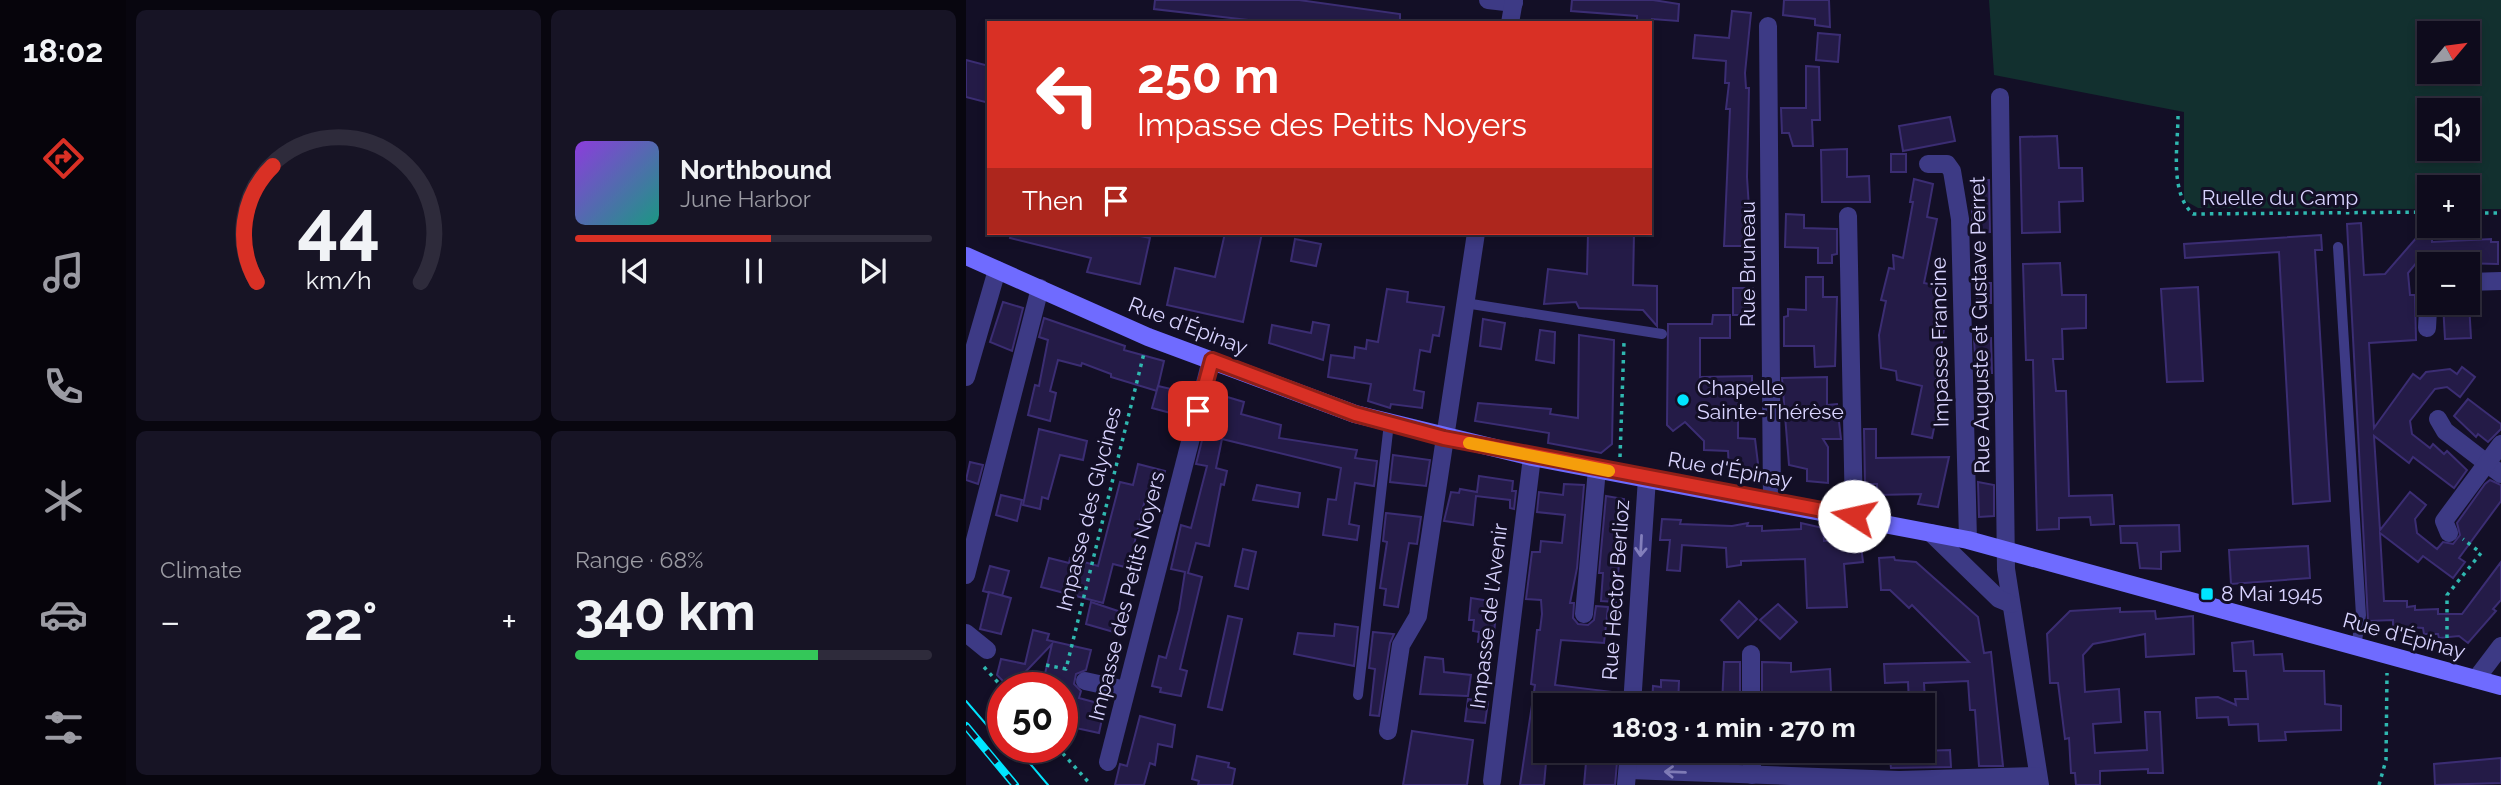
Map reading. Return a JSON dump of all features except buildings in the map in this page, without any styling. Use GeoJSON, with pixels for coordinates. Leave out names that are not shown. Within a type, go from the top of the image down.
{"type":"FeatureCollection","features":[{"type":"Feature","properties":{"kind":"main road","name":"Rue d'Épinay"},"geometry":{"type":"LineString","coordinates":[[966,256],[1148,337],[1355,414],[1444,438],[1532,457],[1854,516],[1968,540],[2006,553],[2501,686]]}},
{"type":"Feature","properties":{"kind":"street"},"geometry":{"type":"LineString","coordinates":[[1488,0],[1514,2],[1510,21]]}},
{"type":"Feature","properties":{"kind":"street","name":"Rue Bruneau"},"geometry":{"type":"LineString","coordinates":[[1768,26],[1772,501]]}},
{"type":"Feature","properties":{"kind":"street","name":"Rue Auguste et Gustave Perret"},"geometry":{"type":"LineString","coordinates":[[2000,97],[2006,553],[2011,604],[2038,780]]}},
{"type":"Feature","properties":{"kind":"street","name":"Impasse Francine"},"geometry":{"type":"LineString","coordinates":[[1928,164],[1947,164],[1952,171],[1960,219],[1968,540]]}},
{"type":"Feature","properties":{"kind":"street"},"geometry":{"type":"LineString","coordinates":[[1848,216],[1854,516]]}},
{"type":"Feature","properties":{"kind":"street"},"geometry":{"type":"LineString","coordinates":[[1388,731],[1401,645],[1418,616],[1476,235]]}},
{"type":"Feature","properties":{"kind":"street"},"geometry":{"type":"LineString","coordinates":[[966,377],[997,270]]}},
{"type":"Feature","properties":{"kind":"street"},"geometry":{"type":"LineString","coordinates":[[2480,282],[2501,281]]}},
{"type":"Feature","properties":{"kind":"street"},"geometry":{"type":"LineString","coordinates":[[966,575],[1040,288]]}},
{"type":"Feature","properties":{"kind":"street"},"geometry":{"type":"LineString","coordinates":[[2427,328],[2428,315]]}},
{"type":"Feature","properties":{"kind":"street","name":"Impasse des Petits Noyers"},"geometry":{"type":"LineString","coordinates":[[1108,762],[1212,360]]}},
{"type":"Feature","properties":{"kind":"street"},"geometry":{"type":"LineString","coordinates":[[2438,419],[2445,431],[2494,468]]}},
{"type":"Feature","properties":{"kind":"street"},"geometry":{"type":"LineString","coordinates":[[2449,533],[2444,521],[2494,468],[2501,444]]}},
{"type":"Feature","properties":{"kind":"street","name":"Impasse de l'Avenir"},"geometry":{"type":"LineString","coordinates":[[1492,781],[1532,457]]}},
{"type":"Feature","properties":{"kind":"street"},"geometry":{"type":"LineString","coordinates":[[1584,614],[1597,469]]}},
{"type":"Feature","properties":{"kind":"street","name":"Rue Hector Berlioz"},"geometry":{"type":"LineString","coordinates":[[1633,693],[1647,478]]}},
{"type":"Feature","properties":{"kind":"street"},"geometry":{"type":"LineString","coordinates":[[1931,533],[1999,598],[2011,604]]}},
{"type":"Feature","properties":{"kind":"street"},"geometry":{"type":"LineString","coordinates":[[966,633],[987,650]]}},
{"type":"Feature","properties":{"kind":"street"},"geometry":{"type":"LineString","coordinates":[[2476,679],[2501,646]]}},
{"type":"Feature","properties":{"kind":"street"},"geometry":{"type":"LineString","coordinates":[[1751,654],[1751,693]]}},
{"type":"Feature","properties":{"kind":"street"},"geometry":{"type":"LineString","coordinates":[[1085,681],[1126,690]]}},
{"type":"Feature","properties":{"kind":"street"},"geometry":{"type":"LineString","coordinates":[[1752,763],[1752,775]]}},
{"type":"Feature","properties":{"kind":"street"},"geometry":{"type":"LineString","coordinates":[[1627,778],[1752,775],[1899,780],[2038,780]]}},
{"type":"Feature","properties":{"kind":"lane"},"geometry":{"type":"LineString","coordinates":[[2338,247],[2361,615],[2356,647]]}},
{"type":"Feature","properties":{"kind":"lane"},"geometry":{"type":"LineString","coordinates":[[1465,303],[1662,334]]}},
{"type":"Feature","properties":{"kind":"lane"},"geometry":{"type":"LineString","coordinates":[[1358,695],[1389,423]]}},
{"type":"Feature","properties":{"kind":"path","name":"Ruelle du Camp"},"geometry":{"type":"LineString","coordinates":[[2178,116],[2179,191],[2183,205],[2193,214],[2417,212]]}},
{"type":"Feature","properties":{"kind":"path"},"geometry":{"type":"LineString","coordinates":[[2480,212],[2501,213]]}},
{"type":"Feature","properties":{"kind":"path"},"geometry":{"type":"LineString","coordinates":[[1619,473],[1625,329]]}},
{"type":"Feature","properties":{"kind":"path","name":"Impasse des Glycines"},"geometry":{"type":"LineString","coordinates":[[1046,665],[1066,669],[1148,337]]}},
{"type":"Feature","properties":{"kind":"path"},"geometry":{"type":"LineString","coordinates":[[2444,671],[2448,654],[2447,595],[2480,553],[2457,535],[2449,533]]}},
{"type":"Feature","properties":{"kind":"path"},"geometry":{"type":"LineString","coordinates":[[2379,785],[2386,760],[2387,656]]}},
{"type":"Feature","properties":{"kind":"path"},"geometry":{"type":"LineString","coordinates":[[1071,763],[1091,785]]}},
{"type":"Feature","properties":{"kind":"green space"},"geometry":{"type":"Polygon","coordinates":[[[1989,0],[2501,0],[2501,209],[2480,209],[2480,175],[2417,175],[2417,209],[2198,208],[2184,200],[2184,112],[1994,75],[1989,0]]]}},
{"type":"Feature","properties":{"kind":"tram line"},"geometry":{"type":"LineString","coordinates":[[966,701],[987,725]]}},
{"type":"Feature","properties":{"kind":"tram line"},"geometry":{"type":"LineString","coordinates":[[1029,763],[1048,785]]}},
{"type":"Feature","properties":{"kind":"railway"},"geometry":{"type":"LineString","coordinates":[[966,726],[1015,785]]}},
{"type":"Feature","properties":{"kind":"slow traffic"},"geometry":{"type":"LineString","coordinates":[[1469,443],[1609,471]]}},
{"type":"Feature","properties":{"kind":"place","name":"Chapelle Sainte-Thérèse"},"geometry":{"type":"Point","coordinates":[1683,400]}},
{"type":"Feature","properties":{"kind":"place","name":"8 Mai 1945"},"geometry":{"type":"Point","coordinates":[2207,594]}},
{"type":"Feature","properties":{"kind":"route"},"geometry":{"type":"LineString","coordinates":[[1198,411],[1212,360],[1355,414],[1444,438],[1532,457],[1854,516]]}}]}
